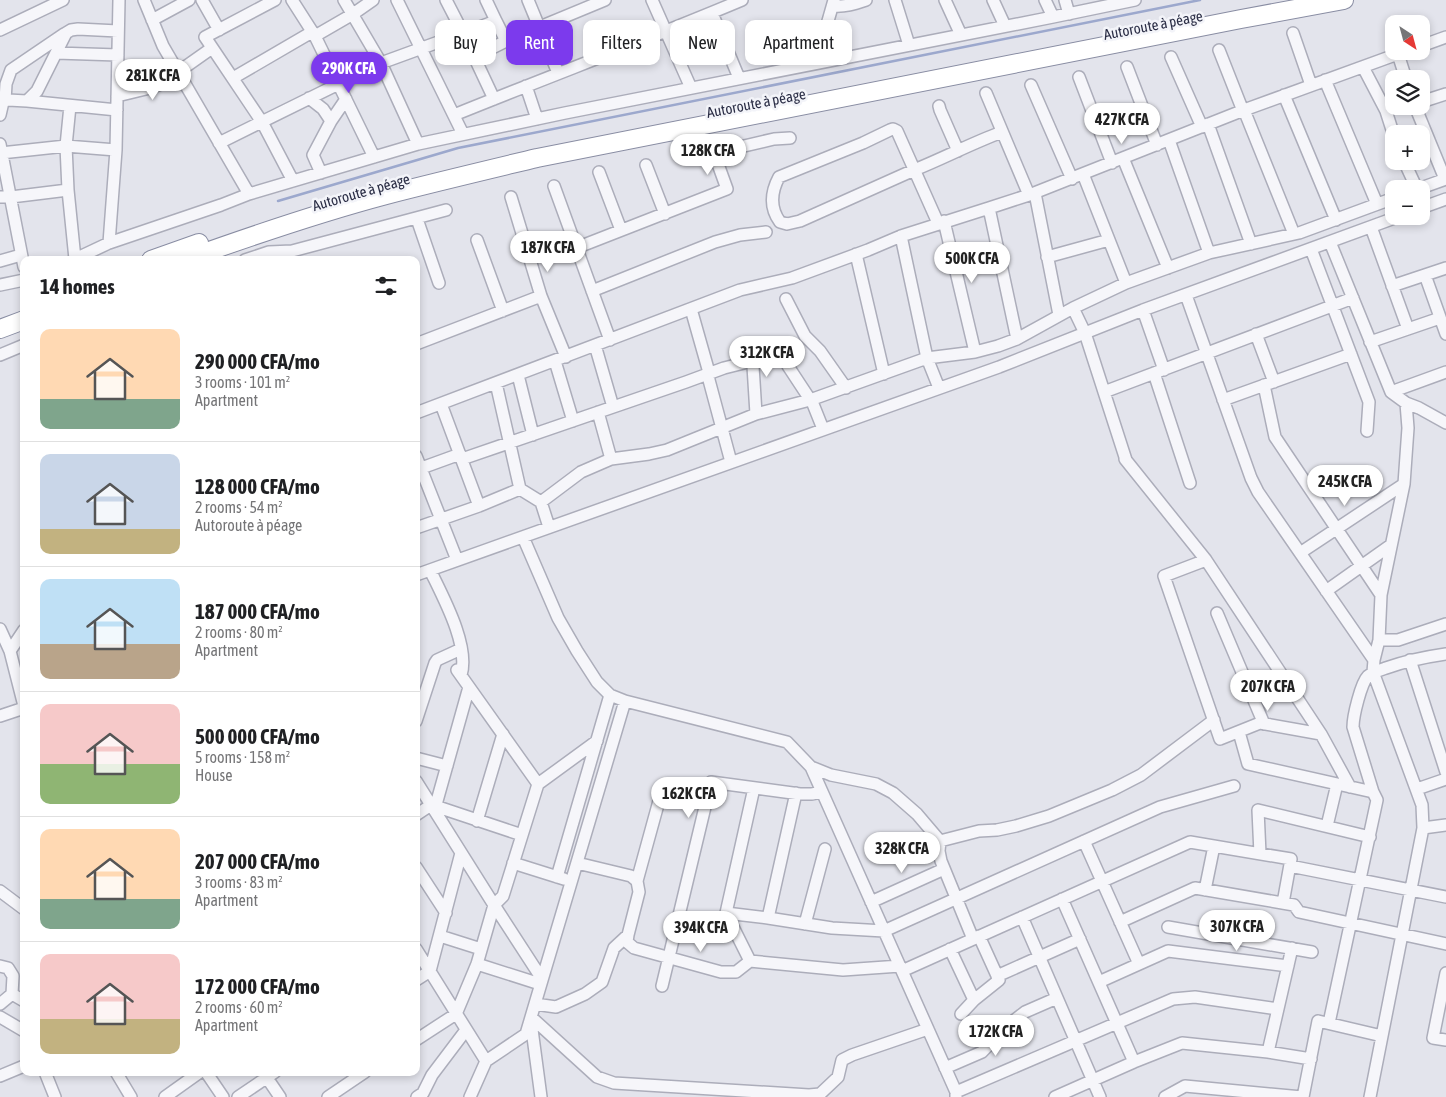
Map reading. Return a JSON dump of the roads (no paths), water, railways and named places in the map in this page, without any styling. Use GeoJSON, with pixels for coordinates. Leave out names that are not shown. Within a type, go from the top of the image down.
{"type":"FeatureCollection","features":[{"type":"Feature","properties":{"kind":"highway","name":"Autoroute à péage"},"geometry":{"type":"LineString","coordinates":[[162,256],[246,226],[348,195],[534,147],[1281,0]]}},
{"type":"Feature","properties":{"kind":"highway"},"geometry":{"type":"LineString","coordinates":[[195,256],[340,208],[537,158],[1344,0]]}},
{"type":"Feature","properties":{"kind":"highway"},"geometry":{"type":"LineString","coordinates":[[0,316],[20,308]]}},
{"type":"Feature","properties":{"kind":"highway"},"geometry":{"type":"LineString","coordinates":[[0,329],[20,322]]}},
{"type":"Feature","properties":{"kind":"street"},"geometry":{"type":"LineString","coordinates":[[109,243],[116,150],[119,0]]}},
{"type":"Feature","properties":{"kind":"street"},"geometry":{"type":"LineString","coordinates":[[144,0],[163,46],[249,194]]}},
{"type":"Feature","properties":{"kind":"street"},"geometry":{"type":"LineString","coordinates":[[152,20],[189,0]]}},
{"type":"Feature","properties":{"kind":"street"},"geometry":{"type":"LineString","coordinates":[[202,0],[220,30]]}},
{"type":"Feature","properties":{"kind":"street"},"geometry":{"type":"LineString","coordinates":[[276,0],[205,37],[262,122],[294,181]]}},
{"type":"Feature","properties":{"kind":"street"},"geometry":{"type":"LineString","coordinates":[[292,0],[314,34],[374,157]]}},
{"type":"Feature","properties":{"kind":"street"},"geometry":{"type":"LineString","coordinates":[[344,0],[381,63],[418,144]]}},
{"type":"Feature","properties":{"kind":"street"},"geometry":{"type":"LineString","coordinates":[[233,78],[353,14],[374,0]]}},
{"type":"Feature","properties":{"kind":"street"},"geometry":{"type":"LineString","coordinates":[[397,0],[463,134]]}},
{"type":"Feature","properties":{"kind":"street"},"geometry":{"type":"LineString","coordinates":[[446,0],[456,20]]}},
{"type":"Feature","properties":{"kind":"street"},"geometry":{"type":"LineString","coordinates":[[486,0],[496,20]]}},
{"type":"Feature","properties":{"kind":"street"},"geometry":{"type":"LineString","coordinates":[[528,0],[537,20]]}},
{"type":"Feature","properties":{"kind":"street"},"geometry":{"type":"LineString","coordinates":[[557,20],[605,0]]}},
{"type":"Feature","properties":{"kind":"street"},"geometry":{"type":"LineString","coordinates":[[652,0],[691,88]]}},
{"type":"Feature","properties":{"kind":"street"},"geometry":{"type":"LineString","coordinates":[[454,115],[666,32],[742,0]]}},
{"type":"Feature","properties":{"kind":"street"},"geometry":{"type":"LineString","coordinates":[[829,20],[834,3],[843,7],[866,0]]}},
{"type":"Feature","properties":{"kind":"street"},"geometry":{"type":"LineString","coordinates":[[895,0],[909,45]]}},
{"type":"Feature","properties":{"kind":"street"},"geometry":{"type":"LineString","coordinates":[[945,0],[962,35]]}},
{"type":"Feature","properties":{"kind":"street"},"geometry":{"type":"LineString","coordinates":[[993,0],[1005,26]]}},
{"type":"Feature","properties":{"kind":"street"},"geometry":{"type":"LineString","coordinates":[[1045,0],[1052,18]]}},
{"type":"Feature","properties":{"kind":"street"},"geometry":{"type":"LineString","coordinates":[[1065,0],[1069,14]]}},
{"type":"Feature","properties":{"kind":"street"},"geometry":{"type":"LineString","coordinates":[[852,56],[1052,18],[1135,0]]}},
{"type":"Feature","properties":{"kind":"street"},"geometry":{"type":"LineString","coordinates":[[0,30],[60,1]]}},
{"type":"Feature","properties":{"kind":"street"},"geometry":{"type":"LineString","coordinates":[[712,13],[739,78]]}},
{"type":"Feature","properties":{"kind":"street"},"geometry":{"type":"LineString","coordinates":[[496,21],[506,41],[496,46]]}},
{"type":"Feature","properties":{"kind":"street"},"geometry":{"type":"LineString","coordinates":[[0,114],[3,102],[5,101],[6,84],[11,70],[71,30],[118,31]]}},
{"type":"Feature","properties":{"kind":"street"},"geometry":{"type":"LineString","coordinates":[[27,101],[37,91],[66,33]]}},
{"type":"Feature","properties":{"kind":"street"},"geometry":{"type":"LineString","coordinates":[[1293,33],[1311,85]]}},
{"type":"Feature","properties":{"kind":"street"},"geometry":{"type":"LineString","coordinates":[[1430,43],[1446,37]]}},
{"type":"Feature","properties":{"kind":"street"},"geometry":{"type":"LineString","coordinates":[[219,143],[381,63],[435,42]]}},
{"type":"Feature","properties":{"kind":"street"},"geometry":{"type":"LineString","coordinates":[[117,96],[150,88],[179,74],[212,48]]}},
{"type":"Feature","properties":{"kind":"street"},"geometry":{"type":"LineString","coordinates":[[1219,50],[1297,234],[1309,250],[1333,305],[1369,402],[1367,431]]}},
{"type":"Feature","properties":{"kind":"street"},"geometry":{"type":"LineString","coordinates":[[56,53],[118,55]]}},
{"type":"Feature","properties":{"kind":"street"},"geometry":{"type":"LineString","coordinates":[[1171,58],[1205,126],[1251,244]]}},
{"type":"Feature","properties":{"kind":"street"},"geometry":{"type":"LineString","coordinates":[[420,412],[740,290],[792,278],[941,222],[1032,194],[1243,110],[1385,59]]}},
{"type":"Feature","properties":{"kind":"street"},"geometry":{"type":"LineString","coordinates":[[477,65],[494,99]]}},
{"type":"Feature","properties":{"kind":"street"},"geometry":{"type":"LineString","coordinates":[[555,65],[558,73]]}},
{"type":"Feature","properties":{"kind":"street"},"geometry":{"type":"LineString","coordinates":[[82,256],[109,243],[249,194],[418,144],[806,65]]}},
{"type":"Feature","properties":{"kind":"street"},"geometry":{"type":"LineString","coordinates":[[1363,66],[1386,111],[1390,125]]}},
{"type":"Feature","properties":{"kind":"street"},"geometry":{"type":"LineString","coordinates":[[1127,67],[1157,145]]}},
{"type":"Feature","properties":{"kind":"street"},"geometry":{"type":"LineString","coordinates":[[1079,77],[1168,268]]}},
{"type":"Feature","properties":{"kind":"street"},"geometry":{"type":"LineString","coordinates":[[1325,80],[1377,204]]}},
{"type":"Feature","properties":{"kind":"street"},"geometry":{"type":"LineString","coordinates":[[1032,85],[1109,240],[1126,283]]}},
{"type":"Feature","properties":{"kind":"street"},"geometry":{"type":"LineString","coordinates":[[526,86],[537,119]]}},
{"type":"Feature","properties":{"kind":"street"},"geometry":{"type":"LineString","coordinates":[[986,93],[1002,132],[1032,194],[1059,315]]}},
{"type":"Feature","properties":{"kind":"street"},"geometry":{"type":"LineString","coordinates":[[1430,99],[1446,94]]}},
{"type":"Feature","properties":{"kind":"street"},"geometry":{"type":"LineString","coordinates":[[1284,95],[1336,220]]}},
{"type":"Feature","properties":{"kind":"street"},"geometry":{"type":"LineString","coordinates":[[309,98],[323,109],[331,121]]}},
{"type":"Feature","properties":{"kind":"street"},"geometry":{"type":"LineString","coordinates":[[321,172],[313,155],[331,121],[346,99]]}},
{"type":"Feature","properties":{"kind":"street"},"geometry":{"type":"LineString","coordinates":[[5,101],[27,101],[117,110]]}},
{"type":"Feature","properties":{"kind":"street"},"geometry":{"type":"LineString","coordinates":[[70,106],[66,146],[74,256]]}},
{"type":"Feature","properties":{"kind":"street"},"geometry":{"type":"LineString","coordinates":[[939,106],[958,150]]}},
{"type":"Feature","properties":{"kind":"street"},"geometry":{"type":"LineString","coordinates":[[1419,115],[1446,179],[1430,185]]}},
{"type":"Feature","properties":{"kind":"street"},"geometry":{"type":"LineString","coordinates":[[975,352],[941,222],[914,170],[897,131],[890,130],[864,143],[779,177],[772,198],[777,218],[780,222],[788,224],[800,221],[914,170],[973,143],[1002,132]]}},
{"type":"Feature","properties":{"kind":"street"},"geometry":{"type":"LineString","coordinates":[[576,248],[727,189],[714,153],[774,139],[790,138]]}},
{"type":"Feature","properties":{"kind":"street"},"geometry":{"type":"LineString","coordinates":[[1169,140],[1209,253]]}},
{"type":"Feature","properties":{"kind":"street"},"geometry":{"type":"LineString","coordinates":[[0,261],[21,255],[6,197],[1,149],[66,146],[116,150]]}},
{"type":"Feature","properties":{"kind":"street"},"geometry":{"type":"LineString","coordinates":[[646,165],[664,214]]}},
{"type":"Feature","properties":{"kind":"street"},"geometry":{"type":"LineString","coordinates":[[599,172],[621,230]]}},
{"type":"Feature","properties":{"kind":"street"},"geometry":{"type":"LineString","coordinates":[[554,186],[610,340]]}},
{"type":"Feature","properties":{"kind":"street"},"geometry":{"type":"LineString","coordinates":[[6,197],[68,190]]}},
{"type":"Feature","properties":{"kind":"street"},"geometry":{"type":"LineString","coordinates":[[511,197],[561,358],[574,421]]}},
{"type":"Feature","properties":{"kind":"street"},"geometry":{"type":"LineString","coordinates":[[1430,205],[1446,199]]}},
{"type":"Feature","properties":{"kind":"street"},"geometry":{"type":"LineString","coordinates":[[541,502],[581,472],[611,459],[667,450],[756,414],[810,400],[927,358],[975,352],[998,346],[1017,339],[1059,315],[1126,283],[1209,253],[1297,234],[1385,201]]}},
{"type":"Feature","properties":{"kind":"street"},"geometry":{"type":"LineString","coordinates":[[989,208],[1017,339]]}},
{"type":"Feature","properties":{"kind":"street"},"geometry":{"type":"LineString","coordinates":[[257,256],[269,252],[292,251],[446,210]]}},
{"type":"Feature","properties":{"kind":"street"},"geometry":{"type":"LineString","coordinates":[[417,218],[439,283]]}},
{"type":"Feature","properties":{"kind":"street"},"geometry":{"type":"LineString","coordinates":[[420,574],[999,366],[1143,310],[1385,222]]}},
{"type":"Feature","properties":{"kind":"street"},"geometry":{"type":"LineString","coordinates":[[1370,227],[1408,329]]}},
{"type":"Feature","properties":{"kind":"street"},"geometry":{"type":"LineString","coordinates":[[592,291],[715,242],[740,235],[766,232]]}},
{"type":"Feature","properties":{"kind":"street"},"geometry":{"type":"LineString","coordinates":[[901,236],[927,358],[938,388]]}},
{"type":"Feature","properties":{"kind":"street"},"geometry":{"type":"LineString","coordinates":[[477,240],[502,311]]}},
{"type":"Feature","properties":{"kind":"street"},"geometry":{"type":"LineString","coordinates":[[1047,257],[1109,240]]}},
{"type":"Feature","properties":{"kind":"street"},"geometry":{"type":"LineString","coordinates":[[1330,242],[1391,392],[1406,403],[1446,423]]}},
{"type":"Feature","properties":{"kind":"street"},"geometry":{"type":"LineString","coordinates":[[856,254],[884,374]]}},
{"type":"Feature","properties":{"kind":"street"},"geometry":{"type":"LineString","coordinates":[[1392,286],[1446,268]]}},
{"type":"Feature","properties":{"kind":"street"},"geometry":{"type":"LineString","coordinates":[[1425,275],[1446,334]]}},
{"type":"Feature","properties":{"kind":"street"},"geometry":{"type":"LineString","coordinates":[[0,285],[20,281]]}},
{"type":"Feature","properties":{"kind":"street"},"geometry":{"type":"LineString","coordinates":[[1186,295],[1251,478],[1258,492],[1374,660]]}},
{"type":"Feature","properties":{"kind":"street"},"geometry":{"type":"LineString","coordinates":[[420,342],[541,296]]}},
{"type":"Feature","properties":{"kind":"street"},"geometry":{"type":"LineString","coordinates":[[1104,392],[1353,298]]}},
{"type":"Feature","properties":{"kind":"street"},"geometry":{"type":"LineString","coordinates":[[786,299],[805,336],[820,351],[846,388]]}},
{"type":"Feature","properties":{"kind":"street"},"geometry":{"type":"LineString","coordinates":[[1073,308],[1085,333],[1126,460],[1206,560],[1321,734],[1350,787]]}},
{"type":"Feature","properties":{"kind":"street"},"geometry":{"type":"LineString","coordinates":[[691,309],[731,462]]}},
{"type":"Feature","properties":{"kind":"street"},"geometry":{"type":"LineString","coordinates":[[1143,310],[1190,483]]}},
{"type":"Feature","properties":{"kind":"street"},"geometry":{"type":"LineString","coordinates":[[1370,342],[1440,318]]}},
{"type":"Feature","properties":{"kind":"street"},"geometry":{"type":"LineString","coordinates":[[1256,334],[1269,384],[1275,437],[1381,595]]}},
{"type":"Feature","properties":{"kind":"street"},"geometry":{"type":"LineString","coordinates":[[595,346],[614,407]]}},
{"type":"Feature","properties":{"kind":"street"},"geometry":{"type":"LineString","coordinates":[[0,355],[20,347]]}},
{"type":"Feature","properties":{"kind":"street"},"geometry":{"type":"LineString","coordinates":[[1224,400],[1351,354]]}},
{"type":"Feature","properties":{"kind":"street"},"geometry":{"type":"LineString","coordinates":[[420,469],[509,443],[724,368],[748,362],[753,366],[756,414]]}},
{"type":"Feature","properties":{"kind":"street"},"geometry":{"type":"LineString","coordinates":[[788,366],[810,400],[824,429]]}},
{"type":"Feature","properties":{"kind":"street"},"geometry":{"type":"LineString","coordinates":[[1391,392],[1446,372]]}},
{"type":"Feature","properties":{"kind":"street"},"geometry":{"type":"LineString","coordinates":[[518,375],[533,435]]}},
{"type":"Feature","properties":{"kind":"street"},"geometry":{"type":"LineString","coordinates":[[496,383],[520,489],[541,502],[549,527]]}},
{"type":"Feature","properties":{"kind":"street"},"geometry":{"type":"LineString","coordinates":[[1370,1097],[1424,828],[1422,805],[1417,789],[1373,672],[1379,640],[1381,595],[1404,484],[1408,428],[1406,403]]}},
{"type":"Feature","properties":{"kind":"street"},"geometry":{"type":"LineString","coordinates":[[441,404],[479,506]]}},
{"type":"Feature","properties":{"kind":"street"},"geometry":{"type":"LineString","coordinates":[[598,412],[611,459]]}},
{"type":"Feature","properties":{"kind":"street"},"geometry":{"type":"LineString","coordinates":[[420,471],[457,560]]}},
{"type":"Feature","properties":{"kind":"street"},"geometry":{"type":"LineString","coordinates":[[1300,553],[1404,484]]}},
{"type":"Feature","properties":{"kind":"street"},"geometry":{"type":"LineString","coordinates":[[420,527],[520,489]]}},
{"type":"Feature","properties":{"kind":"street"},"geometry":{"type":"LineString","coordinates":[[523,537],[558,618],[597,682],[610,695],[625,701],[787,742],[811,767],[956,1095],[1173,999],[1194,997],[1278,1009]]}},
{"type":"Feature","properties":{"kind":"street"},"geometry":{"type":"LineString","coordinates":[[1326,591],[1391,544]]}},
{"type":"Feature","properties":{"kind":"street"},"geometry":{"type":"LineString","coordinates":[[1206,560],[1164,576],[1220,739],[1260,724],[1321,734]]}},
{"type":"Feature","properties":{"kind":"street"},"geometry":{"type":"LineString","coordinates":[[430,570],[456,626],[463,667],[459,672],[538,784]]}},
{"type":"Feature","properties":{"kind":"street"},"geometry":{"type":"LineString","coordinates":[[1217,613],[1264,724]]}},
{"type":"Feature","properties":{"kind":"street"},"geometry":{"type":"LineString","coordinates":[[1379,640],[1398,640],[1446,624]]}},
{"type":"Feature","properties":{"kind":"street"},"geometry":{"type":"LineString","coordinates":[[0,629],[10,651],[20,692]]}},
{"type":"Feature","properties":{"kind":"street"},"geometry":{"type":"LineString","coordinates":[[10,651],[20,636]]}},
{"type":"Feature","properties":{"kind":"street"},"geometry":{"type":"LineString","coordinates":[[420,709],[437,660],[461,649]]}},
{"type":"Feature","properties":{"kind":"street"},"geometry":{"type":"LineString","coordinates":[[1330,1024],[1378,800],[1352,727],[1361,688],[1367,677],[1373,672],[1410,660],[1446,654]]}},
{"type":"Feature","properties":{"kind":"street"},"geometry":{"type":"LineString","coordinates":[[1410,660],[1446,772]]}},
{"type":"Feature","properties":{"kind":"street"},"geometry":{"type":"LineString","coordinates":[[420,812],[438,802],[469,687]]}},
{"type":"Feature","properties":{"kind":"street"},"geometry":{"type":"LineString","coordinates":[[557,877],[610,695]]}},
{"type":"Feature","properties":{"kind":"street"},"geometry":{"type":"LineString","coordinates":[[470,1097],[486,1061],[526,1034],[625,701]]}},
{"type":"Feature","properties":{"kind":"street"},"geometry":{"type":"LineString","coordinates":[[0,716],[20,708]]}},
{"type":"Feature","properties":{"kind":"street"},"geometry":{"type":"LineString","coordinates":[[940,841],[979,831],[1016,826],[1049,816],[1112,790],[1141,776],[1214,720]]}},
{"type":"Feature","properties":{"kind":"street"},"geometry":{"type":"LineString","coordinates":[[1239,732],[1248,764],[1374,792]]}},
{"type":"Feature","properties":{"kind":"street"},"geometry":{"type":"LineString","coordinates":[[477,820],[503,734]]}},
{"type":"Feature","properties":{"kind":"street"},"geometry":{"type":"LineString","coordinates":[[420,1037],[456,1014],[477,964],[494,906],[502,896],[538,784],[597,741]]}},
{"type":"Feature","properties":{"kind":"street"},"geometry":{"type":"LineString","coordinates":[[420,759],[447,766]]}},
{"type":"Feature","properties":{"kind":"street"},"geometry":{"type":"LineString","coordinates":[[811,767],[831,775],[876,784],[892,793],[917,814],[940,841],[939,851],[944,869],[956,898],[999,980],[974,1000],[961,1014]]}},
{"type":"Feature","properties":{"kind":"street"},"geometry":{"type":"LineString","coordinates":[[1417,789],[1446,779]]}},
{"type":"Feature","properties":{"kind":"street"},"geometry":{"type":"LineString","coordinates":[[662,986],[711,782],[796,793],[812,794],[822,792]]}},
{"type":"Feature","properties":{"kind":"street"},"geometry":{"type":"LineString","coordinates":[[1327,826],[1337,784]]}},
{"type":"Feature","properties":{"kind":"street"},"geometry":{"type":"LineString","coordinates":[[726,913],[832,928],[884,931],[1160,807],[1234,786]]}},
{"type":"Feature","properties":{"kind":"street"},"geometry":{"type":"LineString","coordinates":[[420,787],[541,982]]}},
{"type":"Feature","properties":{"kind":"street"},"geometry":{"type":"LineString","coordinates":[[750,961],[726,913],[754,788]]}},
{"type":"Feature","properties":{"kind":"street"},"geometry":{"type":"LineString","coordinates":[[662,790],[637,881],[639,892],[627,942],[634,948],[721,972],[736,972],[750,961],[843,970],[901,968],[950,949],[1190,842],[1291,859],[1284,903]]}},
{"type":"Feature","properties":{"kind":"street"},"geometry":{"type":"LineString","coordinates":[[768,918],[796,793]]}},
{"type":"Feature","properties":{"kind":"street"},"geometry":{"type":"LineString","coordinates":[[432,805],[522,835]]}},
{"type":"Feature","properties":{"kind":"street"},"geometry":{"type":"LineString","coordinates":[[1260,854],[1258,810],[1370,837]]}},
{"type":"Feature","properties":{"kind":"street"},"geometry":{"type":"LineString","coordinates":[[1424,828],[1446,825]]}},
{"type":"Feature","properties":{"kind":"street"},"geometry":{"type":"LineString","coordinates":[[1084,841],[1139,964]]}},
{"type":"Feature","properties":{"kind":"street"},"geometry":{"type":"LineString","coordinates":[[1205,890],[1214,846]]}},
{"type":"Feature","properties":{"kind":"street"},"geometry":{"type":"LineString","coordinates":[[805,924],[824,849]]}},
{"type":"Feature","properties":{"kind":"street"},"geometry":{"type":"LineString","coordinates":[[420,977],[430,971],[461,853]]}},
{"type":"Feature","properties":{"kind":"street"},"geometry":{"type":"LineString","coordinates":[[513,863],[571,881]]}},
{"type":"Feature","properties":{"kind":"street"},"geometry":{"type":"LineString","coordinates":[[577,863],[631,876],[637,881]]}},
{"type":"Feature","properties":{"kind":"street"},"geometry":{"type":"LineString","coordinates":[[1290,866],[1446,897]]}},
{"type":"Feature","properties":{"kind":"street"},"geometry":{"type":"LineString","coordinates":[[871,902],[944,869]]}},
{"type":"Feature","properties":{"kind":"street"},"geometry":{"type":"LineString","coordinates":[[420,873],[446,913]]}},
{"type":"Feature","properties":{"kind":"street"},"geometry":{"type":"LineString","coordinates":[[1120,922],[1195,888],[1294,905],[1299,912],[1446,944]]}},
{"type":"Feature","properties":{"kind":"street"},"geometry":{"type":"LineString","coordinates":[[0,891],[20,906]]}},
{"type":"Feature","properties":{"kind":"street"},"geometry":{"type":"LineString","coordinates":[[1062,899],[1134,1062]]}},
{"type":"Feature","properties":{"kind":"street"},"geometry":{"type":"LineString","coordinates":[[1022,917],[1100,1097]]}},
{"type":"Feature","properties":{"kind":"street"},"geometry":{"type":"LineString","coordinates":[[1168,927],[1312,952]]}},
{"type":"Feature","properties":{"kind":"street"},"geometry":{"type":"LineString","coordinates":[[535,1004],[556,1007],[585,994],[602,982],[614,948],[628,935]]}},
{"type":"Feature","properties":{"kind":"street"},"geometry":{"type":"LineString","coordinates":[[440,936],[481,949]]}},
{"type":"Feature","properties":{"kind":"street"},"geometry":{"type":"LineString","coordinates":[[997,976],[1080,939]]}},
{"type":"Feature","properties":{"kind":"street"},"geometry":{"type":"LineString","coordinates":[[1268,1052],[1292,948]]}},
{"type":"Feature","properties":{"kind":"street"},"geometry":{"type":"LineString","coordinates":[[950,949],[974,1000]]}},
{"type":"Feature","properties":{"kind":"street"},"geometry":{"type":"LineString","coordinates":[[1099,982],[1168,951],[1288,966]]}},
{"type":"Feature","properties":{"kind":"street"},"geometry":{"type":"LineString","coordinates":[[420,955],[486,1061]]}},
{"type":"Feature","properties":{"kind":"street"},"geometry":{"type":"LineString","coordinates":[[477,964],[541,982]]}},
{"type":"Feature","properties":{"kind":"street"},"geometry":{"type":"LineString","coordinates":[[0,966],[8,968],[13,976],[12,994],[0,1004]]}},
{"type":"Feature","properties":{"kind":"street"},"geometry":{"type":"LineString","coordinates":[[1446,973],[1444,995],[1433,1038],[1446,1040]]}},
{"type":"Feature","properties":{"kind":"street"},"geometry":{"type":"LineString","coordinates":[[12,994],[20,998]]}},
{"type":"Feature","properties":{"kind":"street"},"geometry":{"type":"LineString","coordinates":[[945,1068],[982,1052],[1007,1026],[1026,1012],[1057,998]]}},
{"type":"Feature","properties":{"kind":"street"},"geometry":{"type":"LineString","coordinates":[[0,1017],[20,1029]]}},
{"type":"Feature","properties":{"kind":"street"},"geometry":{"type":"LineString","coordinates":[[531,1017],[597,1077],[614,1083],[809,1095],[820,1094],[838,1077],[842,1060],[928,1029]]}},
{"type":"Feature","properties":{"kind":"street"},"geometry":{"type":"LineString","coordinates":[[531,1017],[541,1097]]}},
{"type":"Feature","properties":{"kind":"street"},"geometry":{"type":"LineString","coordinates":[[1165,1097],[1185,1086],[1209,1093],[1303,1097],[1318,1021],[1382,1036]]}},
{"type":"Feature","properties":{"kind":"street"},"geometry":{"type":"LineString","coordinates":[[417,1097],[423,1093],[432,1075],[466,1030]]}},
{"type":"Feature","properties":{"kind":"street"},"geometry":{"type":"LineString","coordinates":[[1055,1097],[1182,1043],[1311,1058]]}},
{"type":"Feature","properties":{"kind":"street"},"geometry":{"type":"LineString","coordinates":[[0,1076],[20,1068]]}},
{"type":"Feature","properties":{"kind":"street"},"geometry":{"type":"LineString","coordinates":[[47,1076],[55,1097]]}},
{"type":"Feature","properties":{"kind":"street"},"geometry":{"type":"LineString","coordinates":[[120,1076],[131,1097]]}},
{"type":"Feature","properties":{"kind":"street"},"geometry":{"type":"LineString","coordinates":[[165,1097],[194,1076]]}},
{"type":"Feature","properties":{"kind":"street"},"geometry":{"type":"LineString","coordinates":[[209,1076],[223,1097]]}},
{"type":"Feature","properties":{"kind":"street"},"geometry":{"type":"LineString","coordinates":[[238,1097],[265,1076]]}},
{"type":"Feature","properties":{"kind":"street"},"geometry":{"type":"LineString","coordinates":[[269,1076],[280,1097]]}},
{"type":"Feature","properties":{"kind":"street"},"geometry":{"type":"LineString","coordinates":[[328,1097],[360,1076]]}},
{"type":"Feature","properties":{"kind":"waterway"},"geometry":{"type":"LineString","coordinates":[[278,201],[458,148],[1200,0]]}}]}
